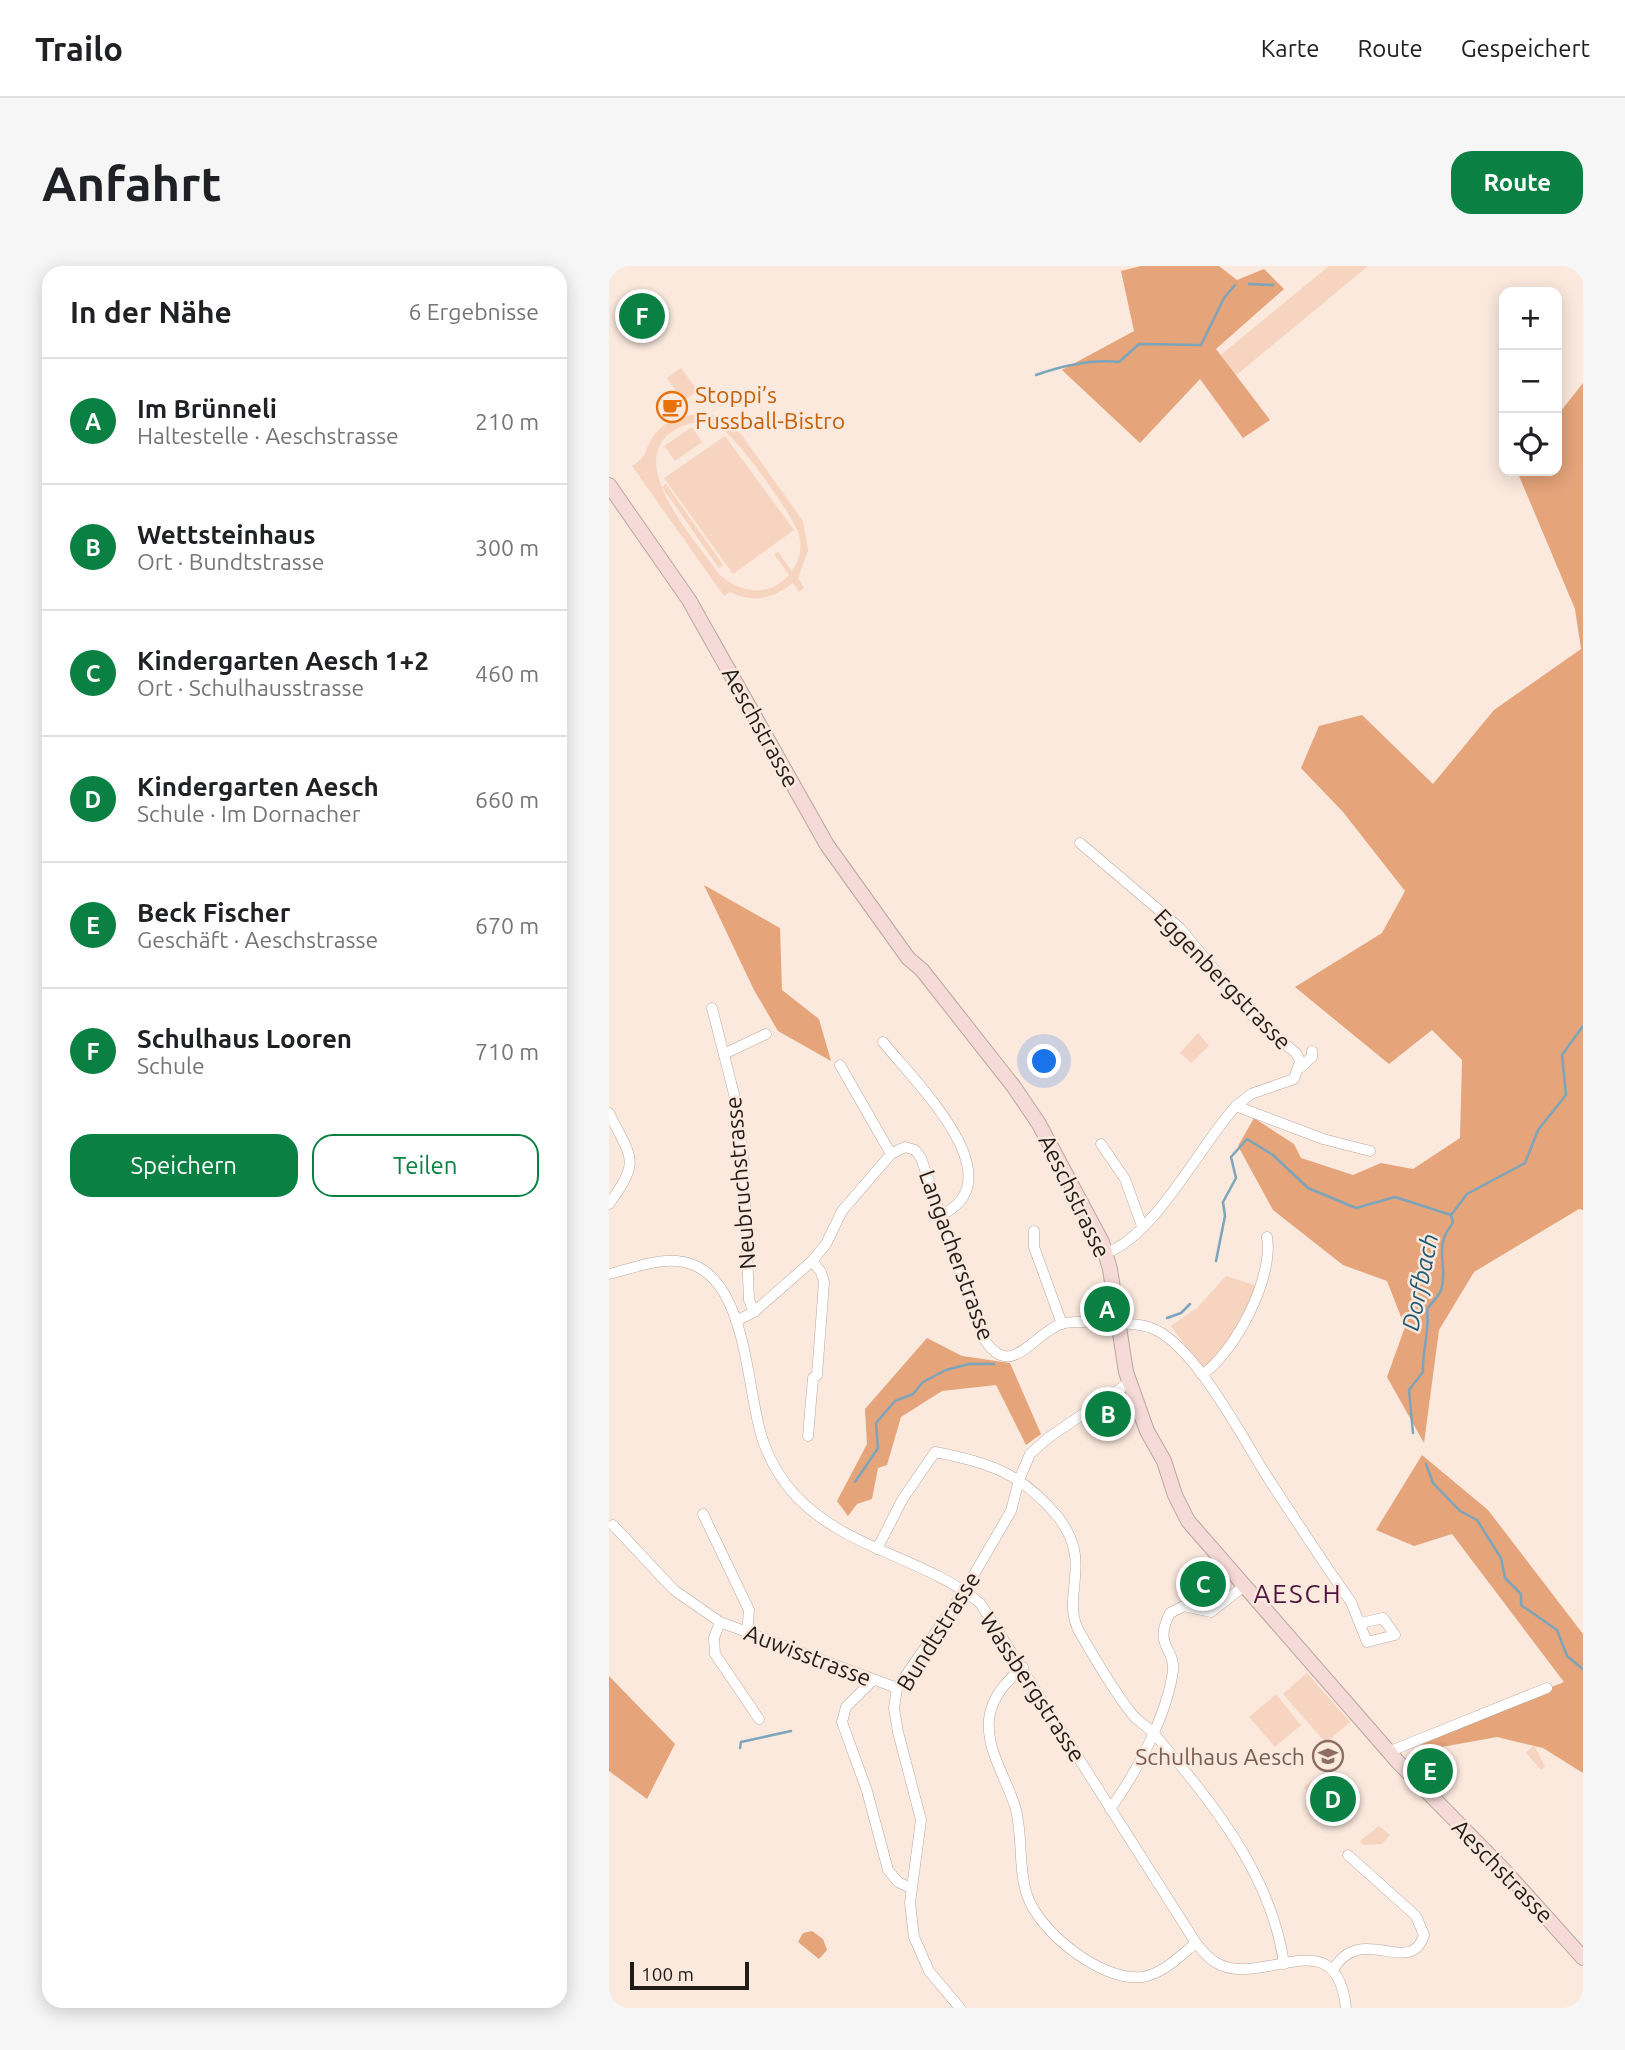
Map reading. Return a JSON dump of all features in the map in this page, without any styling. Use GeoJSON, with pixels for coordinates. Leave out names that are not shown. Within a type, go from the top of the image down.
{"type":"FeatureCollection","features":[{"type":"Feature","properties":{"kind":"main road","name":"Aeschstrasse"},"geometry":{"type":"LineString","coordinates":[[609,485],[689,600],[827,845],[908,958],[947,1002],[1039,1124],[1106,1252],[1117,1324],[1130,1382],[1188,1521],[1388,1752],[1540,1908],[1583,1958]]}},
{"type":"Feature","properties":{"kind":"street","name":"Eggenbergstrasse"},"geometry":{"type":"LineString","coordinates":[[1080,844],[1180,928],[1255,1019],[1296,1053],[1300,1068],[1294,1079],[1251,1094],[1236,1106]]}},
{"type":"Feature","properties":{"kind":"street","name":"Neubruchstrasse"},"geometry":{"type":"LineString","coordinates":[[712,1008],[734,1094],[743,1157],[749,1300],[754,1312]]}},
{"type":"Feature","properties":{"kind":"street"},"geometry":{"type":"LineString","coordinates":[[724,1054],[766,1034]]}},
{"type":"Feature","properties":{"kind":"street"},"geometry":{"type":"LineString","coordinates":[[883,1042],[955,1132],[965,1152],[969,1178],[965,1194],[954,1209],[941,1215]]}},
{"type":"Feature","properties":{"kind":"street"},"geometry":{"type":"LineString","coordinates":[[1300,1068],[1312,1057],[1312,1051]]}},
{"type":"Feature","properties":{"kind":"street","name":"Langacherstrasse"},"geometry":{"type":"LineString","coordinates":[[840,1065],[891,1154]]}},
{"type":"Feature","properties":{"kind":"street"},"geometry":{"type":"LineString","coordinates":[[1106,1252],[1123,1245],[1142,1226],[1236,1106],[1323,1139],[1370,1151]]}},
{"type":"Feature","properties":{"kind":"street"},"geometry":{"type":"LineString","coordinates":[[609,1113],[632,1161],[629,1175],[609,1204]]}},
{"type":"Feature","properties":{"kind":"street"},"geometry":{"type":"LineString","coordinates":[[1101,1144],[1125,1179],[1142,1226]]}},
{"type":"Feature","properties":{"kind":"street","name":"Langacherstrasse"},"geometry":{"type":"LineString","coordinates":[[736,1321],[754,1312],[812,1261],[826,1244],[842,1211],[891,1154],[905,1147],[915,1150],[921,1158],[983,1337],[991,1350],[1003,1357],[1019,1354],[1062,1324]]}},
{"type":"Feature","properties":{"kind":"street"},"geometry":{"type":"LineString","coordinates":[[1034,1231],[1034,1247],[1062,1324],[1144,1325],[1166,1335],[1202,1375],[1351,1602],[1361,1623]]}},
{"type":"Feature","properties":{"kind":"street"},"geometry":{"type":"LineString","coordinates":[[1202,1375],[1216,1365],[1260,1292],[1269,1252],[1267,1237]]}},
{"type":"Feature","properties":{"kind":"street","name":"Wassbergstrasse"},"geometry":{"type":"LineString","coordinates":[[609,1274],[669,1261],[693,1264],[706,1271],[723,1289],[736,1321],[763,1440],[782,1478],[795,1494],[830,1526],[965,1590],[980,1603],[1196,1943],[1216,1964],[1244,1968],[1315,1961],[1333,1970]]}},
{"type":"Feature","properties":{"kind":"street"},"geometry":{"type":"LineString","coordinates":[[808,1436],[813,1378],[817,1375],[824,1282],[821,1272],[812,1261]]}},
{"type":"Feature","properties":{"kind":"street","name":"Bundtstrasse"},"geometry":{"type":"LineString","coordinates":[[960,2008],[921,1958],[914,1937],[911,1888],[921,1820],[898,1732],[894,1708],[897,1688],[965,1590],[1011,1511],[1019,1480],[1030,1454],[1048,1438],[1086,1415],[1130,1382]]}},
{"type":"Feature","properties":{"kind":"street"},"geometry":{"type":"LineString","coordinates":[[877,1549],[902,1500],[935,1452],[986,1462],[1019,1480],[1041,1499],[1067,1530],[1077,1565],[1073,1618],[1133,1716],[1153,1731],[1220,1818],[1249,1862],[1274,1922],[1284,1964]]}},
{"type":"Feature","properties":{"kind":"street"},"geometry":{"type":"LineString","coordinates":[[703,1514],[750,1610],[747,1633]]}},
{"type":"Feature","properties":{"kind":"street","name":"Auwisstrasse"},"geometry":{"type":"LineString","coordinates":[[613,1525],[674,1590],[720,1622],[897,1688]]}},
{"type":"Feature","properties":{"kind":"street"},"geometry":{"type":"LineString","coordinates":[[1110,1809],[1153,1731],[1167,1698],[1173,1669],[1164,1646],[1164,1630],[1170,1613],[1184,1606],[1211,1612],[1244,1586]]}},
{"type":"Feature","properties":{"kind":"street","name":"Auwisstrasse"},"geometry":{"type":"LineString","coordinates":[[720,1622],[714,1638],[715,1654],[759,1719]]}},
{"type":"Feature","properties":{"kind":"street"},"geometry":{"type":"LineString","coordinates":[[1023,1667],[997,1694],[989,1730],[995,1756],[1016,1813],[1024,1883],[1037,1917],[1081,1956],[1126,1977],[1144,1977],[1164,1969],[1196,1943]]}},
{"type":"Feature","properties":{"kind":"street"},"geometry":{"type":"LineString","coordinates":[[873,1680],[846,1707],[842,1722],[867,1791],[888,1870],[898,1881],[911,1888]]}},
{"type":"Feature","properties":{"kind":"street"},"geometry":{"type":"LineString","coordinates":[[1388,1752],[1546,1688]]}},
{"type":"Feature","properties":{"kind":"street"},"geometry":{"type":"LineString","coordinates":[[1346,2008],[1342,1985],[1333,1970],[1343,1956],[1356,1948],[1406,1953],[1417,1948],[1424,1935],[1416,1916],[1348,1855]]}},
{"type":"Feature","properties":{"kind":"shaded area"},"geometry":{"type":"Polygon","coordinates":[[[1141,266],[1219,266],[1237,280],[1264,269],[1284,289],[1216,349],[1270,420],[1243,438],[1200,379],[1140,443],[1062,370],[1134,331],[1121,271],[1141,266]]]}},
{"type":"Feature","properties":{"kind":"shaded area"},"geometry":{"type":"Polygon","coordinates":[[[1329,266],[1368,266],[1228,382],[1212,362],[1329,266]]]}},
{"type":"Feature","properties":{"kind":"shaded area"},"geometry":{"type":"Polygon","coordinates":[[[681,368],[698,391],[683,401],[667,378],[681,368]]]}},
{"type":"Feature","properties":{"kind":"shaded area"},"geometry":{"type":"Polygon","coordinates":[[[1583,383],[1583,1210],[1579,1209],[1474,1272],[1439,1330],[1424,1443],[1387,1377],[1405,1327],[1387,1281],[1343,1265],[1273,1210],[1238,1146],[1254,1118],[1294,1144],[1301,1158],[1353,1175],[1381,1163],[1413,1169],[1460,1138],[1462,1060],[1432,1030],[1389,1064],[1295,987],[1382,933],[1405,891],[1343,812],[1301,768],[1319,726],[1362,715],[1433,784],[1494,710],[1581,649],[1575,609],[1519,476],[1562,476],[1562,410],[1583,383]]]}},
{"type":"Feature","properties":{"kind":"shaded area"},"geometry":{"type":"Polygon","coordinates":[[[702,414],[723,419],[741,434],[803,521],[808,550],[798,578],[804,588],[799,592],[793,583],[763,598],[747,598],[730,592],[724,596],[632,466],[642,457],[662,427],[677,418],[702,414]],[[691,423],[668,435],[657,452],[657,472],[665,494],[678,517],[720,575],[746,589],[763,590],[772,587],[789,575],[774,554],[778,552],[792,571],[799,558],[800,540],[795,525],[765,479],[730,436],[714,425],[691,423]]]}},
{"type":"Feature","properties":{"kind":"shaded area"},"geometry":{"type":"Polygon","coordinates":[[[692,427],[702,442],[675,461],[664,446],[692,427]]]}},
{"type":"Feature","properties":{"kind":"shaded area"},"geometry":{"type":"Polygon","coordinates":[[[725,436],[794,530],[733,574],[664,478],[725,436]]]}},
{"type":"Feature","properties":{"kind":"shaded area"},"geometry":{"type":"Polygon","coordinates":[[[666,484],[723,565],[719,568],[662,487],[666,484]]]}},
{"type":"Feature","properties":{"kind":"shaded area"},"geometry":{"type":"Polygon","coordinates":[[[704,885],[780,928],[782,990],[819,1019],[831,1061],[778,1031],[754,990],[704,885]]]}},
{"type":"Feature","properties":{"kind":"shaded area"},"geometry":{"type":"Polygon","coordinates":[[[1198,1033],[1209,1046],[1191,1063],[1180,1053],[1198,1033]]]}},
{"type":"Feature","properties":{"kind":"shaded area"},"geometry":{"type":"Polygon","coordinates":[[[1226,1276],[1258,1286],[1217,1362],[1203,1370],[1171,1326],[1198,1307],[1226,1276]]]}},
{"type":"Feature","properties":{"kind":"shaded area"},"geometry":{"type":"Polygon","coordinates":[[[927,1338],[962,1356],[1010,1363],[1041,1434],[1026,1445],[996,1385],[942,1391],[901,1417],[887,1465],[878,1468],[872,1499],[857,1504],[848,1516],[837,1501],[867,1444],[865,1409],[927,1338]]]}},
{"type":"Feature","properties":{"kind":"shaded area"},"geometry":{"type":"Polygon","coordinates":[[[1422,1455],[1488,1510],[1583,1634],[1583,1773],[1543,1748],[1497,1737],[1425,1750],[1420,1740],[1564,1682],[1452,1534],[1414,1546],[1376,1530],[1422,1455]]]}},
{"type":"Feature","properties":{"kind":"shaded area"},"geometry":{"type":"Polygon","coordinates":[[[1307,1673],[1350,1722],[1326,1743],[1283,1694],[1307,1673]]]}},
{"type":"Feature","properties":{"kind":"shaded area"},"geometry":{"type":"Polygon","coordinates":[[[609,1676],[675,1744],[647,1799],[609,1771],[609,1676]]]}},
{"type":"Feature","properties":{"kind":"shaded area"},"geometry":{"type":"Polygon","coordinates":[[[1276,1694],[1301,1725],[1275,1747],[1249,1717],[1276,1694]]]}},
{"type":"Feature","properties":{"kind":"shaded area"},"geometry":{"type":"Polygon","coordinates":[[[1534,1745],[1545,1766],[1541,1770],[1526,1753],[1534,1745]]]}},
{"type":"Feature","properties":{"kind":"shaded area"},"geometry":{"type":"Polygon","coordinates":[[[1318,1779],[1321,1782],[1315,1788],[1327,1806],[1322,1810],[1304,1787],[1318,1779]]]}},
{"type":"Feature","properties":{"kind":"shaded area"},"geometry":{"type":"Polygon","coordinates":[[[1379,1826],[1390,1835],[1382,1844],[1363,1845],[1360,1841],[1379,1826]]]}},
{"type":"Feature","properties":{"kind":"shaded area"},"geometry":{"type":"Polygon","coordinates":[[[812,1931],[823,1939],[827,1950],[819,1959],[798,1942],[803,1933],[812,1931]]]}},
{"type":"Feature","properties":{"kind":"waterway"},"geometry":{"type":"LineString","coordinates":[[1249,284],[1273,285]]}},
{"type":"Feature","properties":{"kind":"waterway"},"geometry":{"type":"LineString","coordinates":[[1036,375],[1077,364],[1119,362],[1139,344],[1201,345],[1224,298],[1235,285]]}},
{"type":"Feature","properties":{"kind":"waterway","name":"Dorfbach"},"geometry":{"type":"LineString","coordinates":[[1413,1433],[1409,1390],[1423,1372],[1427,1309],[1441,1290],[1443,1240],[1453,1223],[1451,1215],[1467,1194],[1525,1163],[1538,1130],[1566,1095],[1562,1055],[1583,1026]]}},
{"type":"Feature","properties":{"kind":"waterway"},"geometry":{"type":"LineString","coordinates":[[1216,1261],[1225,1216],[1223,1202],[1236,1178],[1231,1157],[1247,1139],[1273,1155],[1308,1188],[1356,1208],[1395,1197],[1451,1215]]}},
{"type":"Feature","properties":{"kind":"waterway"},"geometry":{"type":"LineString","coordinates":[[1167,1318],[1181,1313],[1190,1304]]}},
{"type":"Feature","properties":{"kind":"waterway"},"geometry":{"type":"LineString","coordinates":[[855,1482],[878,1448],[876,1423],[895,1401],[913,1394],[923,1382],[946,1370],[969,1364],[994,1364]]}},
{"type":"Feature","properties":{"kind":"waterway"},"geometry":{"type":"LineString","coordinates":[[1426,1464],[1433,1483],[1460,1511],[1477,1520],[1501,1558],[1505,1578],[1521,1594],[1521,1605],[1557,1630],[1567,1656],[1583,1669]]}},
{"type":"Feature","properties":{"kind":"waterway"},"geometry":{"type":"LineString","coordinates":[[740,1748],[741,1742],[791,1731]]}},
{"type":"Feature","properties":{"kind":"place","name":"Schulhaus Looren"},"geometry":{"type":"Point","coordinates":[642,316]}},
{"type":"Feature","properties":{"kind":"place","name":"Stoppi’s Fussball-Bistro"},"geometry":{"type":"Point","coordinates":[672,407]}},
{"type":"Feature","properties":{"kind":"place","name":"Im Brünneli"},"geometry":{"type":"Point","coordinates":[1107,1309]}},
{"type":"Feature","properties":{"kind":"place","name":"Wettsteinhaus"},"geometry":{"type":"Point","coordinates":[1108,1414]}},
{"type":"Feature","properties":{"kind":"place","name":"Kindergarten Aesch 1+2"},"geometry":{"type":"Point","coordinates":[1203,1584]}},
{"type":"Feature","properties":{"kind":"place","name":"Schulhaus Aesch"},"geometry":{"type":"Point","coordinates":[1328,1756]}},
{"type":"Feature","properties":{"kind":"place","name":"Beck Fischer"},"geometry":{"type":"Point","coordinates":[1430,1771]}},
{"type":"Feature","properties":{"kind":"place","name":"Kindergarten Aesch"},"geometry":{"type":"Point","coordinates":[1333,1799]}},
{"type":"Feature","properties":{"kind":"district","name":"AESCH"},"geometry":{"type":"Point","coordinates":[1298,1593]}}]}
